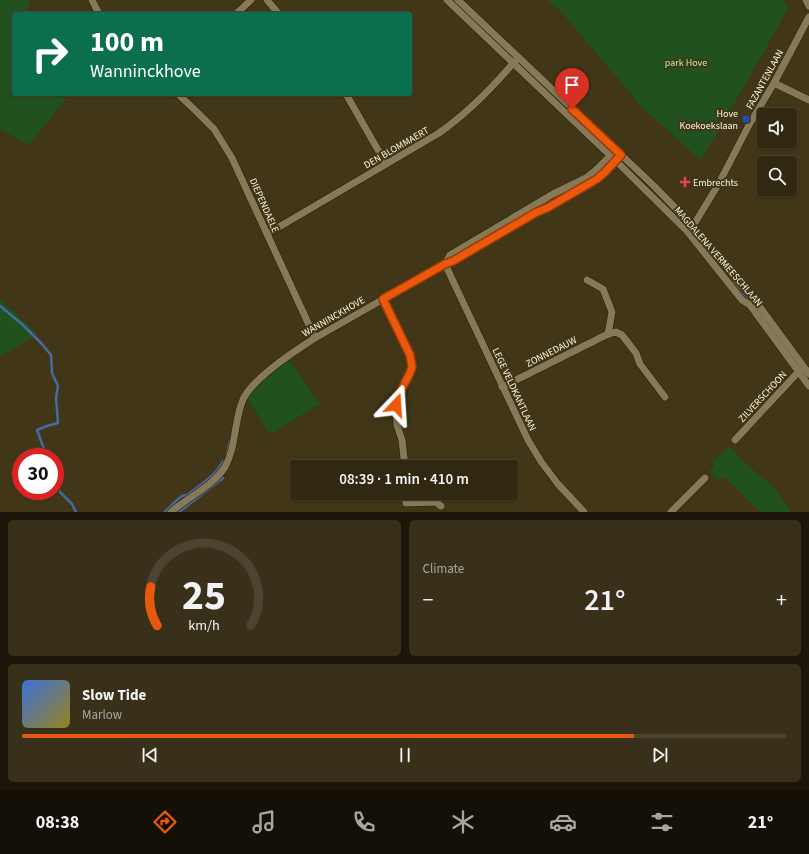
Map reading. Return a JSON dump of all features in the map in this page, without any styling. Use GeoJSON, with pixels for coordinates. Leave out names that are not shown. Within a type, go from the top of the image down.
{"type":"FeatureCollection","features":[{"type":"Feature","properties":{"kind":"street"},"geometry":{"type":"LineString","coordinates":[[92,0],[98,12]]}},
{"type":"Feature","properties":{"kind":"street"},"geometry":{"type":"LineString","coordinates":[[238,12],[251,0]]}},
{"type":"Feature","properties":{"kind":"street"},"geometry":{"type":"LineString","coordinates":[[267,0],[278,12]]}},
{"type":"Feature","properties":{"kind":"street","name":"MAGDALENA VERMEESCHLAAN"},"geometry":{"type":"LineString","coordinates":[[447,0],[513,63],[616,155],[654,186],[693,226],[741,286],[750,295],[801,369],[809,386]]}},
{"type":"Feature","properties":{"kind":"street","name":"MAGDALENA VERMEESCHLAAN"},"geometry":{"type":"LineString","coordinates":[[458,0],[518,57],[616,155],[686,231],[801,369],[809,374]]}},
{"type":"Feature","properties":{"kind":"street"},"geometry":{"type":"LineString","coordinates":[[806,0],[809,6]]}},
{"type":"Feature","properties":{"kind":"street","name":"FAZANTENLAAN"},"geometry":{"type":"LineString","coordinates":[[686,231],[693,226],[718,185],[749,125],[774,83],[809,17]]}},
{"type":"Feature","properties":{"kind":"street","name":"DEN BLOMMAERT"},"geometry":{"type":"LineString","coordinates":[[267,234],[426,141],[453,123],[475,104],[518,57]]}},
{"type":"Feature","properties":{"kind":"street"},"geometry":{"type":"LineString","coordinates":[[774,83],[809,100]]}},
{"type":"Feature","properties":{"kind":"street","name":"DIEPENDAELE"},"geometry":{"type":"LineString","coordinates":[[180,96],[206,121],[220,138],[238,171],[315,338]]}},
{"type":"Feature","properties":{"kind":"street"},"geometry":{"type":"LineString","coordinates":[[347,96],[386,164]]}},
{"type":"Feature","properties":{"kind":"street","name":"WANNINCKHOVE"},"geometry":{"type":"LineString","coordinates":[[171,512],[221,473],[229,457],[234,441],[242,400],[254,383],[299,348],[315,338],[597,179],[616,155]]}},
{"type":"Feature","properties":{"kind":"street","name":"LEGE VELDKANTLAAN"},"geometry":{"type":"LineString","coordinates":[[445,264],[528,440],[542,463],[558,484],[584,512]]}},
{"type":"Feature","properties":{"kind":"street"},"geometry":{"type":"LineString","coordinates":[[586,280],[602,289],[612,312],[608,334],[616,332],[622,335],[636,353],[640,364],[665,397]]}},
{"type":"Feature","properties":{"kind":"street"},"geometry":{"type":"LineString","coordinates":[[383,299],[412,361],[410,373],[398,396],[396,405],[397,425],[402,440],[403,460]]}},
{"type":"Feature","properties":{"kind":"street","name":"ZONNEDAUW"},"geometry":{"type":"LineString","coordinates":[[502,387],[608,334]]}},
{"type":"Feature","properties":{"kind":"street","name":"ZILVERSCHOON"},"geometry":{"type":"LineString","coordinates":[[735,440],[801,369]]}},
{"type":"Feature","properties":{"kind":"street"},"geometry":{"type":"LineString","coordinates":[[671,512],[705,478]]}},
{"type":"Feature","properties":{"kind":"street"},"geometry":{"type":"LineString","coordinates":[[406,500],[406,503],[436,502],[441,506]]}},
{"type":"Feature","properties":{"kind":"green space"},"geometry":{"type":"Polygon","coordinates":[[[0,0],[30,0],[27,12],[12,12],[12,96],[63,96],[65,100],[29,145],[0,129],[0,0]]]}},
{"type":"Feature","properties":{"kind":"green space","name":"park Hove"},"geometry":{"type":"Polygon","coordinates":[[[548,0],[784,0],[788,9],[722,125],[700,160],[643,108],[563,14],[548,0]]]}},
{"type":"Feature","properties":{"kind":"green space"},"geometry":{"type":"Polygon","coordinates":[[[0,299],[37,334],[0,357],[0,299]]]}},
{"type":"Feature","properties":{"kind":"green space"},"geometry":{"type":"Polygon","coordinates":[[[289,360],[320,404],[270,434],[247,398],[262,381],[289,360]]]}},
{"type":"Feature","properties":{"kind":"green space"},"geometry":{"type":"Polygon","coordinates":[[[728,447],[735,451],[739,458],[774,487],[791,512],[760,512],[726,478],[716,479],[709,471],[714,467],[713,461],[728,447]]]}},
{"type":"Feature","properties":{"kind":"waterway"},"geometry":{"type":"LineString","coordinates":[[453,0],[463,9]]}},
{"type":"Feature","properties":{"kind":"waterway"},"geometry":{"type":"LineString","coordinates":[[577,119],[601,142]]}},
{"type":"Feature","properties":{"kind":"waterway"},"geometry":{"type":"LineString","coordinates":[[737,286],[752,303]]}},
{"type":"Feature","properties":{"kind":"waterway"},"geometry":{"type":"LineString","coordinates":[[0,306],[22,324],[51,355],[52,373],[58,386],[56,398],[58,423],[37,430],[44,448]]}},
{"type":"Feature","properties":{"kind":"waterway"},"geometry":{"type":"LineString","coordinates":[[227,454],[230,441]]}},
{"type":"Feature","properties":{"kind":"waterway"},"geometry":{"type":"LineString","coordinates":[[165,512],[178,499],[187,495],[207,480],[223,461]]}},
{"type":"Feature","properties":{"kind":"waterway"},"geometry":{"type":"LineString","coordinates":[[179,512],[223,478]]}},
{"type":"Feature","properties":{"kind":"waterway"},"geometry":{"type":"LineString","coordinates":[[64,496],[72,504],[76,512]]}},
{"type":"Feature","properties":{"kind":"place","name":"Hove Koekoekslaan"},"geometry":{"type":"Point","coordinates":[746,119]}},
{"type":"Feature","properties":{"kind":"place","name":"Embrechts"},"geometry":{"type":"Point","coordinates":[685,182]}},
{"type":"Feature","properties":{"kind":"route"},"geometry":{"type":"LineString","coordinates":[[396,405],[398,396],[410,373],[412,361],[383,299],[597,179],[621,155],[572,109]]}}]}
